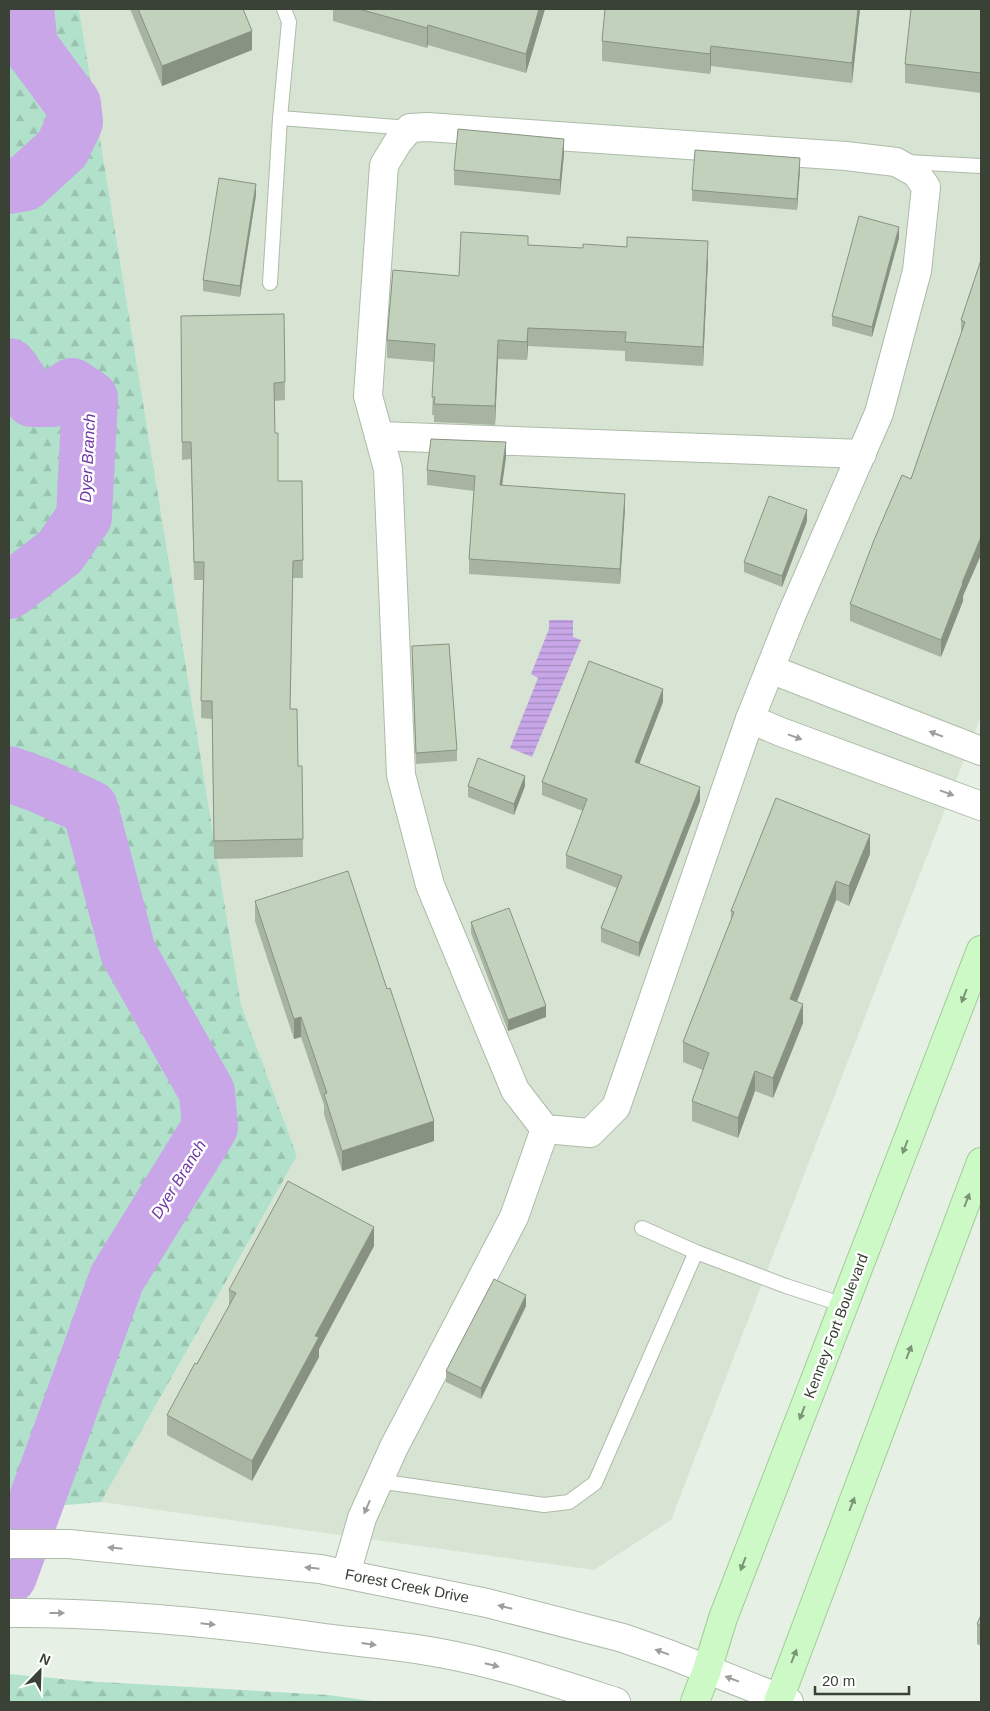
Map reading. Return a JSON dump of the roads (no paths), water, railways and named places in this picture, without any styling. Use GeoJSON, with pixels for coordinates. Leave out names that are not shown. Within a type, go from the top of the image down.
{"type":"FeatureCollection","features":[{"type":"Feature","properties":{"kind":"main road","name":"Kenney Fort Boulevard"},"geometry":{"type":"LineString","coordinates":[[695,1702],[723,1618],[981,950]]}},
{"type":"Feature","properties":{"kind":"main road"},"geometry":{"type":"LineString","coordinates":[[782,1701],[981,1162]]}},
{"type":"Feature","properties":{"kind":"street"},"geometry":{"type":"LineString","coordinates":[[410,128],[846,156],[896,162],[916,173],[926,187],[917,271],[879,414],[750,719],[616,1107],[590,1133],[545,1129],[515,1090],[430,885],[401,775],[388,469],[368,396],[384,166],[398,142],[410,128]]}},
{"type":"Feature","properties":{"kind":"street"},"geometry":{"type":"LineString","coordinates":[[379,436],[862,454]]}},
{"type":"Feature","properties":{"kind":"street"},"geometry":{"type":"LineString","coordinates":[[770,669],[981,751]]}},
{"type":"Feature","properties":{"kind":"street"},"geometry":{"type":"LineString","coordinates":[[750,719],[981,806]]}},
{"type":"Feature","properties":{"kind":"street"},"geometry":{"type":"LineString","coordinates":[[346,1574],[362,1518],[378,1481],[394,1446],[514,1217],[545,1129]]}},
{"type":"Feature","properties":{"kind":"street","name":"Forest Creek Drive"},"geometry":{"type":"LineString","coordinates":[[9,1544],[69,1544],[320,1569],[346,1574],[488,1603],[623,1638],[782,1701]]}},
{"type":"Feature","properties":{"kind":"street"},"geometry":{"type":"LineString","coordinates":[[9,1613],[63,1613],[159,1618],[272,1630],[444,1654],[525,1673],[616,1702]]}},
{"type":"Feature","properties":{"kind":"lane"},"geometry":{"type":"LineString","coordinates":[[270,284],[280,118],[289,22],[284,9]]}},
{"type":"Feature","properties":{"kind":"lane"},"geometry":{"type":"LineString","coordinates":[[280,118],[410,128]]}},
{"type":"Feature","properties":{"kind":"lane"},"geometry":{"type":"LineString","coordinates":[[896,162],[981,166]]}},
{"type":"Feature","properties":{"kind":"lane"},"geometry":{"type":"LineString","coordinates":[[642,1228],[696,1252],[786,1286],[844,1305]]}},
{"type":"Feature","properties":{"kind":"lane"},"geometry":{"type":"LineString","coordinates":[[378,1481],[544,1506],[569,1502],[576,1498],[595,1483],[696,1252]]}},
{"type":"Feature","properties":{"kind":"waterway","name":"Dyer Branch"},"geometry":{"type":"LineString","coordinates":[[9,186],[25,183],[62,149],[75,122],[73,104],[30,46],[26,9]]}},
{"type":"Feature","properties":{"kind":"waterway","name":"Dyer Branch"},"geometry":{"type":"LineString","coordinates":[[9,366],[32,399],[52,399],[72,386],[90,398],[84,517],[60,552],[9,591]]}},
{"type":"Feature","properties":{"kind":"waterway","name":"Dyer Branch"},"geometry":{"type":"LineString","coordinates":[[9,774],[42,786],[90,808],[128,952],[207,1092],[210,1127],[117,1278],[9,1576]]}}]}
